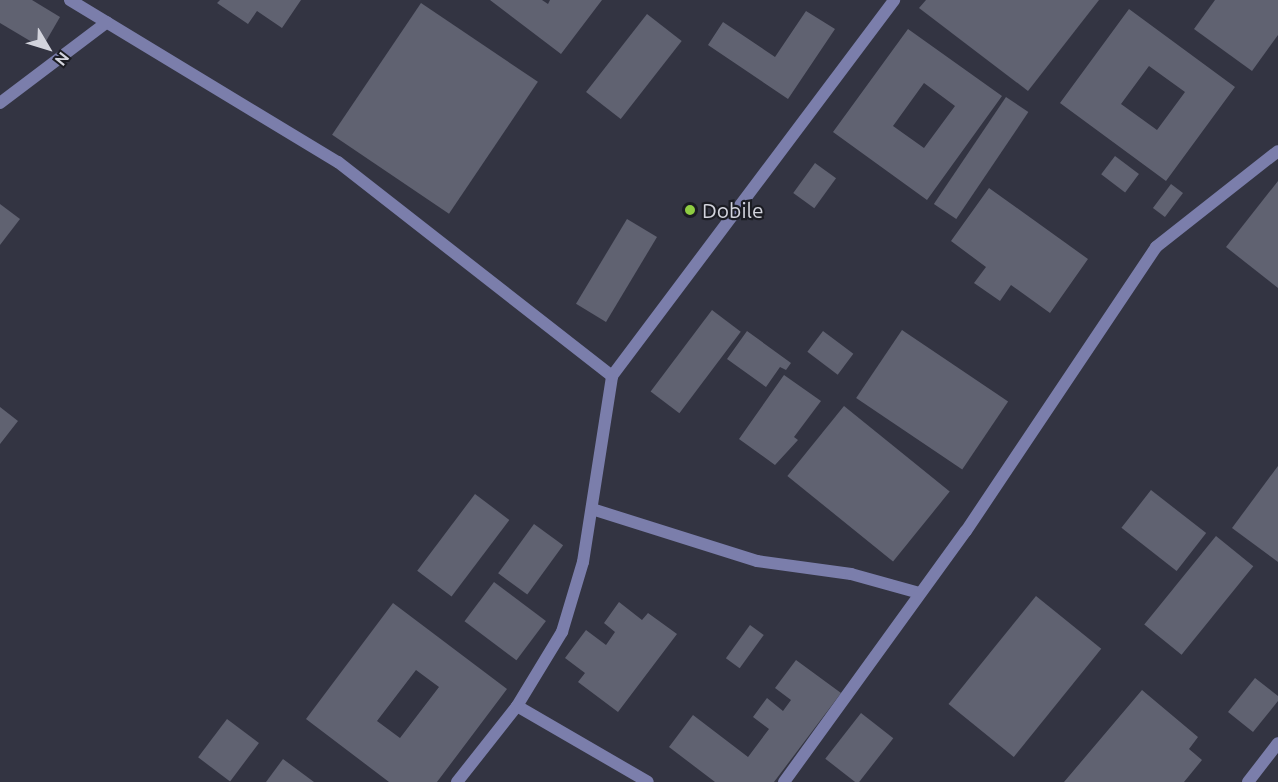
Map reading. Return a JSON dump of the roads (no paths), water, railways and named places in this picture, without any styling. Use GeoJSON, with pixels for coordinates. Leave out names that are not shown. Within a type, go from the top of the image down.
{"type":"FeatureCollection","features":[{"type":"Feature","properties":{"kind":"street"},"geometry":{"type":"LineString","coordinates":[[70,0],[338,162],[612,376]]}},
{"type":"Feature","properties":{"kind":"street"},"geometry":{"type":"LineString","coordinates":[[457,782],[517,706],[562,632],[583,562],[612,376],[894,0]]}},
{"type":"Feature","properties":{"kind":"street"},"geometry":{"type":"LineString","coordinates":[[0,103],[107,22]]}},
{"type":"Feature","properties":{"kind":"street"},"geometry":{"type":"LineString","coordinates":[[784,782],[966,531],[1156,247],[1278,151]]}},
{"type":"Feature","properties":{"kind":"street"},"geometry":{"type":"LineString","coordinates":[[592,509],[758,561],[851,574],[919,593]]}},
{"type":"Feature","properties":{"kind":"street"},"geometry":{"type":"LineString","coordinates":[[517,706],[648,782]]}},
{"type":"Feature","properties":{"kind":"street"},"geometry":{"type":"LineString","coordinates":[[1248,782],[1278,742]]}},
{"type":"Feature","properties":{"kind":"place","name":"Dobile"},"geometry":{"type":"Point","coordinates":[690,210]}}]}
